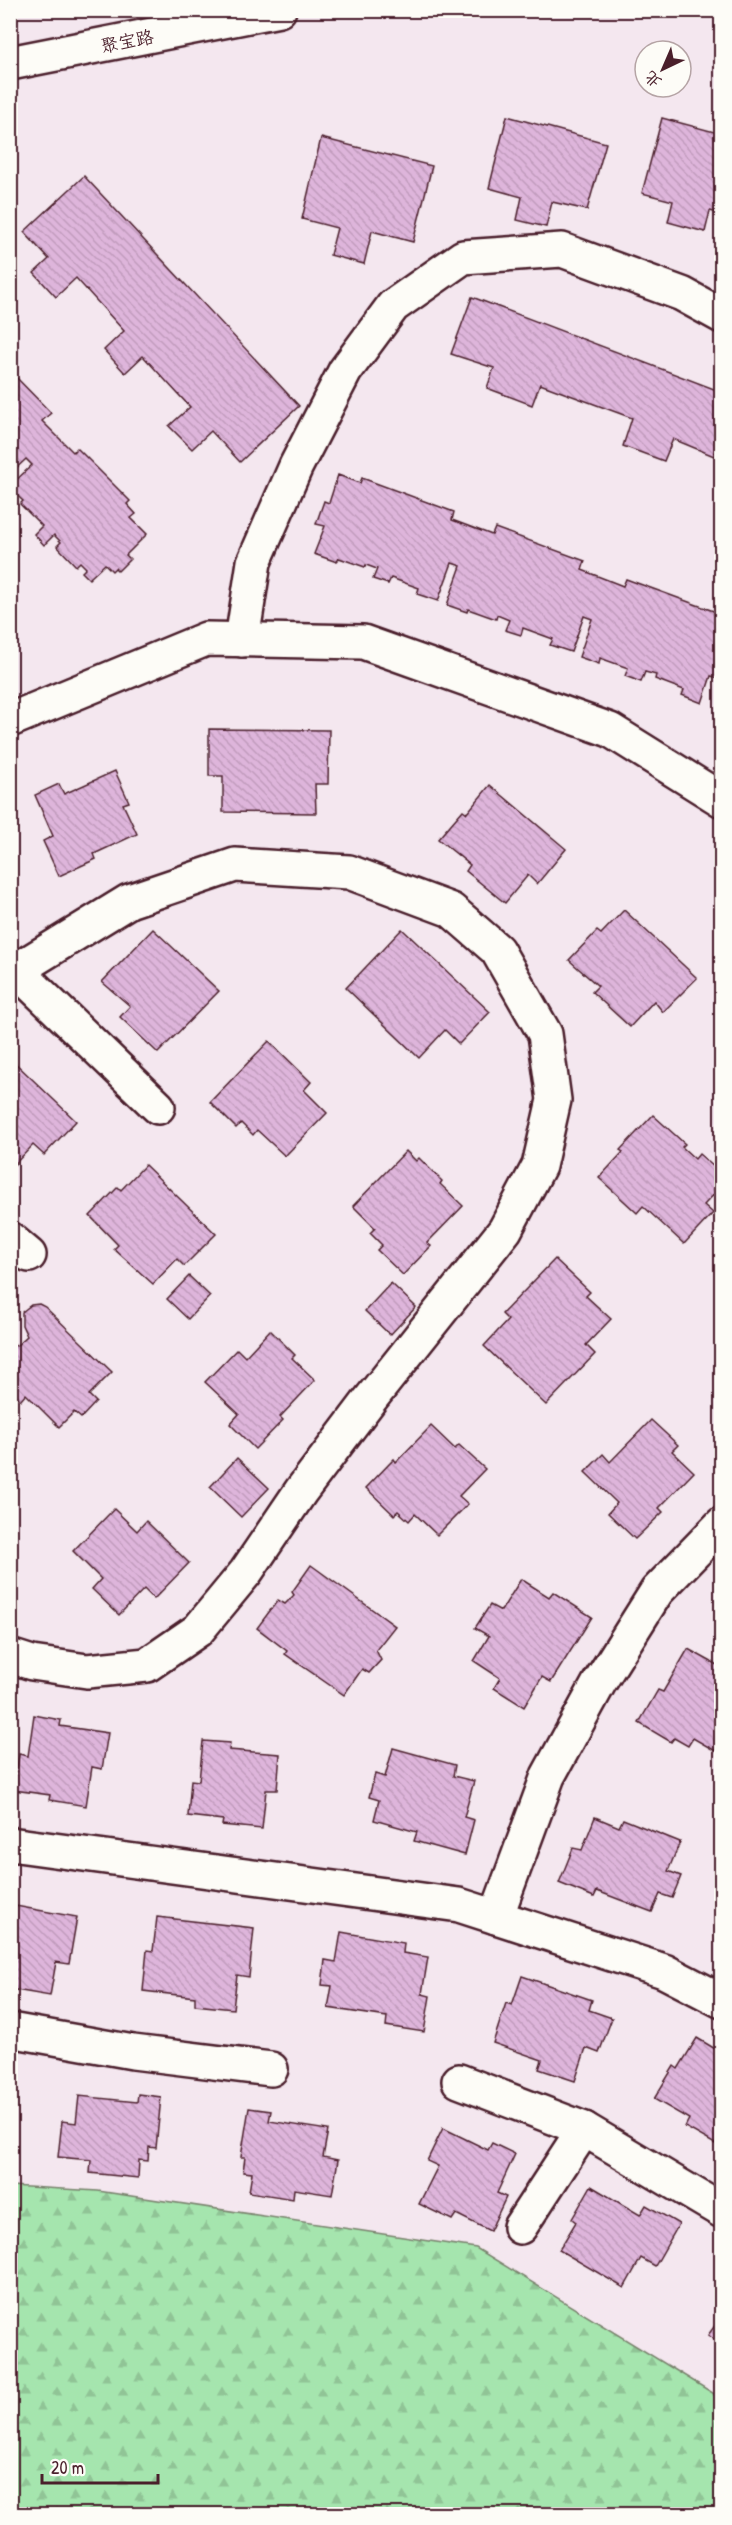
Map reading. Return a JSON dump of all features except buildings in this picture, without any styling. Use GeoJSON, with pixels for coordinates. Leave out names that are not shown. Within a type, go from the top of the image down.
{"type":"FeatureCollection","features":[{"type":"Feature","properties":{"kind":"street","name":"聚宝路"},"geometry":{"type":"LineString","coordinates":[[10,63],[279,10]]}},
{"type":"Feature","properties":{"kind":"street"},"geometry":{"type":"LineString","coordinates":[[242,640],[254,562],[296,466],[345,371],[393,306],[463,257],[562,250],[682,294],[722,316]]}},
{"type":"Feature","properties":{"kind":"street"},"geometry":{"type":"LineString","coordinates":[[10,720],[206,639],[363,642],[610,730],[722,800]]}},
{"type":"Feature","properties":{"kind":"street"},"geometry":{"type":"LineString","coordinates":[[10,1656],[32,1663],[87,1671],[147,1665],[198,1630],[246,1572],[301,1491],[369,1401],[505,1230],[539,1166],[554,1100],[545,1034],[497,950],[451,910],[349,872],[235,865],[129,901],[13,972],[158,1107]]}},
{"type":"Feature","properties":{"kind":"street"},"geometry":{"type":"LineString","coordinates":[[496,1917],[548,1776],[599,1683],[657,1591],[722,1524]]}},
{"type":"Feature","properties":{"kind":"street"},"geometry":{"type":"LineString","coordinates":[[10,1844],[459,1905],[664,1971],[722,2001]]}},
{"type":"Feature","properties":{"kind":"street"},"geometry":{"type":"LineString","coordinates":[[10,2030],[133,2052],[272,2069]]}},
{"type":"Feature","properties":{"kind":"street"},"geometry":{"type":"LineString","coordinates":[[459,2081],[584,2129],[722,2211]]}},
{"type":"Feature","properties":{"kind":"street"},"geometry":{"type":"LineString","coordinates":[[520,2227],[584,2129]]}},
{"type":"Feature","properties":{"kind":"green space"},"geometry":{"type":"Polygon","coordinates":[[[10,2186],[98,2191],[476,2248],[721,2398],[721,2514],[11,2514],[10,2186]]]}}]}
